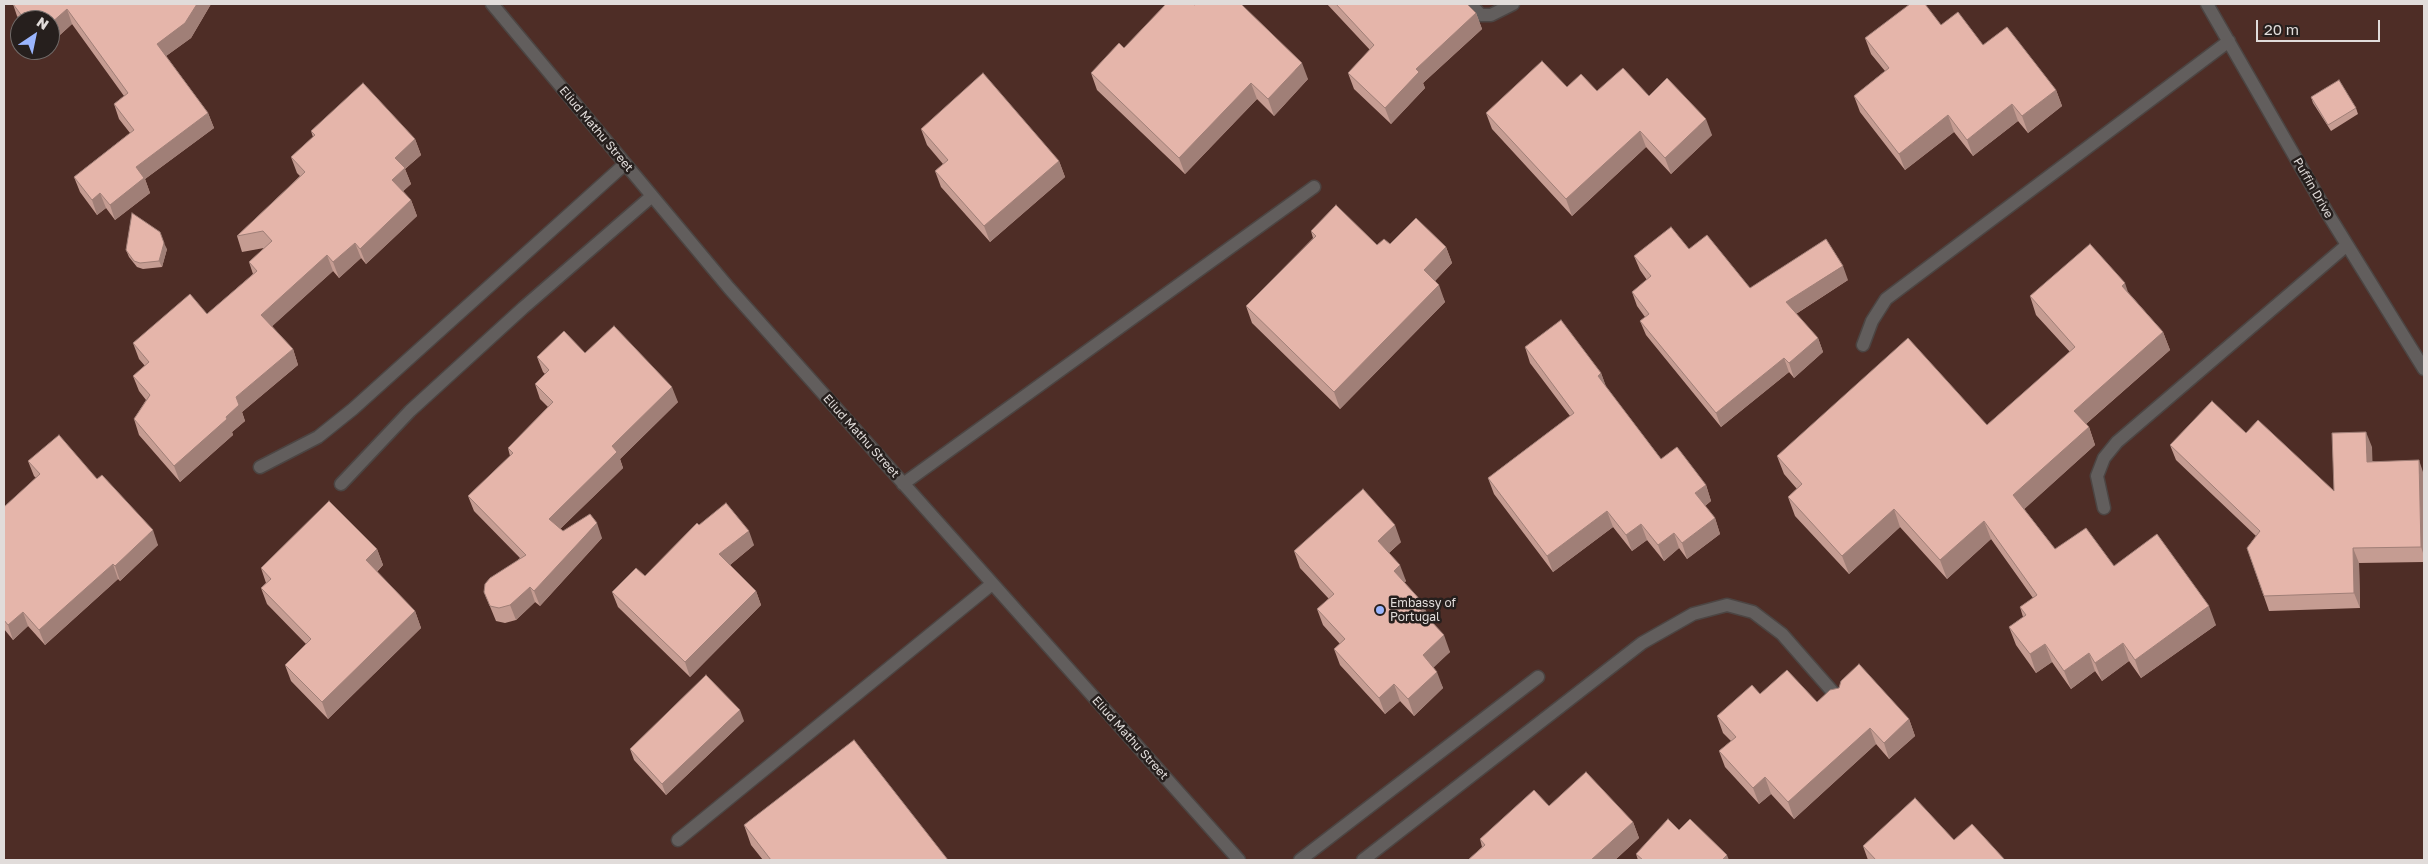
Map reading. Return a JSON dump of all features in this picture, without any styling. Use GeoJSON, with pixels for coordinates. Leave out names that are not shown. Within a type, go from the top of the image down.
{"type":"FeatureCollection","features":[{"type":"Feature","properties":{"kind":"street","name":"Eliud Mathu Street"},"geometry":{"type":"LineString","coordinates":[[492,4],[729,288],[1239,860]]}},
{"type":"Feature","properties":{"kind":"street"},"geometry":{"type":"LineString","coordinates":[[1470,4],[1481,15],[1491,15],[1514,4]]}},
{"type":"Feature","properties":{"kind":"street","name":"Puffin Drive"},"geometry":{"type":"LineString","coordinates":[[2207,4],[2347,245],[2424,369]]}},
{"type":"Feature","properties":{"kind":"street"},"geometry":{"type":"LineString","coordinates":[[1863,345],[1872,321],[1886,298],[2228,41]]}},
{"type":"Feature","properties":{"kind":"street"},"geometry":{"type":"LineString","coordinates":[[260,467],[318,437],[353,409],[625,164]]}},
{"type":"Feature","properties":{"kind":"street"},"geometry":{"type":"LineString","coordinates":[[904,484],[1314,187]]}},
{"type":"Feature","properties":{"kind":"street"},"geometry":{"type":"LineString","coordinates":[[341,484],[418,405],[523,308],[652,196]]}},
{"type":"Feature","properties":{"kind":"street"},"geometry":{"type":"LineString","coordinates":[[2104,508],[2097,476],[2104,458],[2117,442],[2347,245]]}},
{"type":"Feature","properties":{"kind":"street"},"geometry":{"type":"LineString","coordinates":[[678,840],[992,584]]}},
{"type":"Feature","properties":{"kind":"street"},"geometry":{"type":"LineString","coordinates":[[1363,860],[1642,643],[1693,614],[1728,605],[1754,612],[1782,634],[1839,699]]}},
{"type":"Feature","properties":{"kind":"street"},"geometry":{"type":"LineString","coordinates":[[1300,860],[1538,677]]}},
{"type":"Feature","properties":{"kind":"shaded area"},"geometry":{"type":"Polygon","coordinates":[[[4,4],[2424,4],[2424,860],[4,860],[4,4]]]}},
{"type":"Feature","properties":{"kind":"building"},"geometry":{"type":"Polygon","coordinates":[[[13,4],[197,4],[185,23],[157,44],[208,113],[136,167],[144,178],[110,205],[100,193],[92,200],[74,177],[134,130],[114,104],[128,93],[67,9],[60,15],[60,10],[18,10],[13,4]]]}},
{"type":"Feature","properties":{"kind":"building"},"geometry":{"type":"Polygon","coordinates":[[[1166,4],[1241,4],[1302,63],[1268,99],[1251,83],[1179,158],[1091,73],[1119,43],[1124,48],[1166,4]]]}},
{"type":"Feature","properties":{"kind":"building"},"geometry":{"type":"Polygon","coordinates":[[[1336,4],[1467,4],[1476,13],[1416,69],[1419,72],[1385,108],[1348,73],[1374,45],[1336,4]]]}},
{"type":"Feature","properties":{"kind":"building"},"geometry":{"type":"Polygon","coordinates":[[[1910,4],[1925,4],[1941,25],[1958,12],[1983,45],[2007,27],[2056,90],[2022,116],[2012,104],[1967,140],[1948,115],[1899,154],[1854,96],[1889,68],[1865,38],[1910,4]]]}},
{"type":"Feature","properties":{"kind":"building"},"geometry":{"type":"Polygon","coordinates":[[[1542,61],[1567,87],[1581,74],[1597,91],[1623,68],[1649,96],[1667,78],[1706,119],[1665,158],[1640,131],[1566,199],[1486,113],[1542,61]]]}},
{"type":"Feature","properties":{"kind":"building"},"geometry":{"type":"Polygon","coordinates":[[[983,73],[1059,161],[984,226],[935,171],[948,160],[921,129],[983,73]]]}},
{"type":"Feature","properties":{"kind":"building"},"geometry":{"type":"Polygon","coordinates":[[[2339,80],[2356,108],[2328,125],[2311,97],[2339,80]]]}},
{"type":"Feature","properties":{"kind":"building"},"geometry":{"type":"Polygon","coordinates":[[[363,83],[415,139],[395,158],[405,168],[392,180],[411,200],[360,249],[355,243],[333,262],[327,255],[261,315],[293,349],[236,397],[239,405],[226,417],[227,419],[174,466],[134,419],[150,395],[133,376],[149,362],[133,343],[190,294],[207,314],[257,271],[249,262],[272,241],[263,231],[237,236],[305,172],[291,157],[315,135],[311,131],[363,83]]]}},
{"type":"Feature","properties":{"kind":"building"},"geometry":{"type":"Polygon","coordinates":[[[1336,205],[1377,245],[1384,239],[1390,244],[1416,218],[1446,247],[1424,270],[1439,285],[1334,392],[1246,306],[1316,236],[1311,231],[1336,205]]]}},
{"type":"Feature","properties":{"kind":"building"},"geometry":{"type":"Polygon","coordinates":[[[132,213],[160,232],[164,243],[159,261],[140,263],[134,261],[126,250],[132,213]]]}},
{"type":"Feature","properties":{"kind":"building"},"geometry":{"type":"Polygon","coordinates":[[[1671,227],[1689,249],[1707,235],[1750,288],[1826,239],[1843,266],[1786,302],[1818,338],[1789,363],[1784,358],[1716,413],[1640,321],[1649,314],[1632,292],[1651,276],[1634,256],[1671,227]]]}},
{"type":"Feature","properties":{"kind":"building"},"geometry":{"type":"Polygon","coordinates":[[[2090,244],[2125,283],[2122,286],[2163,332],[2074,411],[2089,427],[2013,495],[2055,549],[2086,528],[2114,566],[2157,534],[2209,606],[2135,660],[2123,643],[2095,663],[2089,653],[2064,671],[2045,644],[2030,654],[2009,627],[2026,615],[2020,607],[2037,595],[1984,521],[1940,560],[1894,509],[1842,556],[1788,497],[1802,484],[1777,456],[1908,338],[1987,425],[2075,347],[2030,296],[2090,244]]]}},
{"type":"Feature","properties":{"kind":"building"},"geometry":{"type":"Polygon","coordinates":[[[1561,320],[1601,373],[1598,376],[1661,459],[1677,447],[1706,485],[1695,493],[1715,518],[1682,543],[1674,533],[1658,545],[1641,524],[1626,535],[1607,511],[1547,556],[1488,478],[1574,413],[1525,347],[1561,320]]]}},
{"type":"Feature","properties":{"kind":"building"},"geometry":{"type":"Polygon","coordinates":[[[614,326],[672,387],[612,446],[617,452],[549,519],[563,531],[590,514],[597,523],[534,591],[530,587],[510,605],[499,608],[490,606],[484,592],[485,584],[490,578],[526,555],[468,496],[513,453],[508,448],[553,402],[535,384],[549,370],[537,357],[564,331],[585,353],[614,326]]]}},
{"type":"Feature","properties":{"kind":"building"},"geometry":{"type":"Polygon","coordinates":[[[2212,401],[2246,433],[2258,420],[2334,491],[2332,433],[2366,432],[2367,462],[2419,460],[2421,547],[2353,548],[2354,593],[2264,596],[2247,548],[2260,531],[2170,445],[2212,401]]]}},
{"type":"Feature","properties":{"kind":"building"},"geometry":{"type":"Polygon","coordinates":[[[59,435],[97,479],[102,475],[153,530],[115,566],[113,564],[39,630],[23,612],[8,625],[4,620],[4,507],[40,474],[28,461],[59,435]]]}},
{"type":"Feature","properties":{"kind":"building","name":"Embassy of Portugal"},"geometry":{"type":"Polygon","coordinates":[[[1363,489],[1395,525],[1378,541],[1400,565],[1394,571],[1423,603],[1418,607],[1444,635],[1423,655],[1437,672],[1408,699],[1394,684],[1379,698],[1334,649],[1345,639],[1317,609],[1334,594],[1294,551],[1363,489]]]}},
{"type":"Feature","properties":{"kind":"building"},"geometry":{"type":"Polygon","coordinates":[[[329,501],[377,549],[366,560],[415,611],[322,702],[285,665],[311,639],[261,588],[271,579],[261,568],[329,501]]]}},
{"type":"Feature","properties":{"kind":"building"},"geometry":{"type":"Polygon","coordinates":[[[726,503],[749,531],[719,554],[756,591],[685,662],[612,592],[636,568],[645,576],[697,523],[699,525],[726,503]]]}},
{"type":"Feature","properties":{"kind":"building"},"geometry":{"type":"Polygon","coordinates":[[[1859,664],[1909,719],[1884,743],[1870,728],[1788,802],[1765,777],[1753,788],[1719,751],[1736,737],[1717,716],[1752,685],[1760,694],[1787,670],[1817,702],[1830,690],[1839,688],[1841,681],[1859,664]]]}},
{"type":"Feature","properties":{"kind":"building"},"geometry":{"type":"Polygon","coordinates":[[[706,675],[740,710],[662,784],[630,749],[706,675]]]}},
{"type":"Feature","properties":{"kind":"building"},"geometry":{"type":"Polygon","coordinates":[[[854,740],[948,860],[771,860],[744,825],[854,740]]]}},
{"type":"Feature","properties":{"kind":"building"},"geometry":{"type":"Polygon","coordinates":[[[1586,772],[1633,822],[1591,860],[1468,860],[1485,845],[1480,839],[1534,790],[1549,806],[1586,772]]]}},
{"type":"Feature","properties":{"kind":"building"},"geometry":{"type":"Polygon","coordinates":[[[1915,798],[1954,840],[1972,824],[2005,860],[1876,860],[1863,846],[1915,798]]]}},
{"type":"Feature","properties":{"kind":"building"},"geometry":{"type":"Polygon","coordinates":[[[1668,819],[1679,830],[1690,819],[1727,855],[1722,860],[1643,860],[1636,854],[1668,819]]]}},
{"type":"Feature","properties":{"kind":"place","name":"Embassy of Portugal"},"geometry":{"type":"Point","coordinates":[1380,610]}}]}
